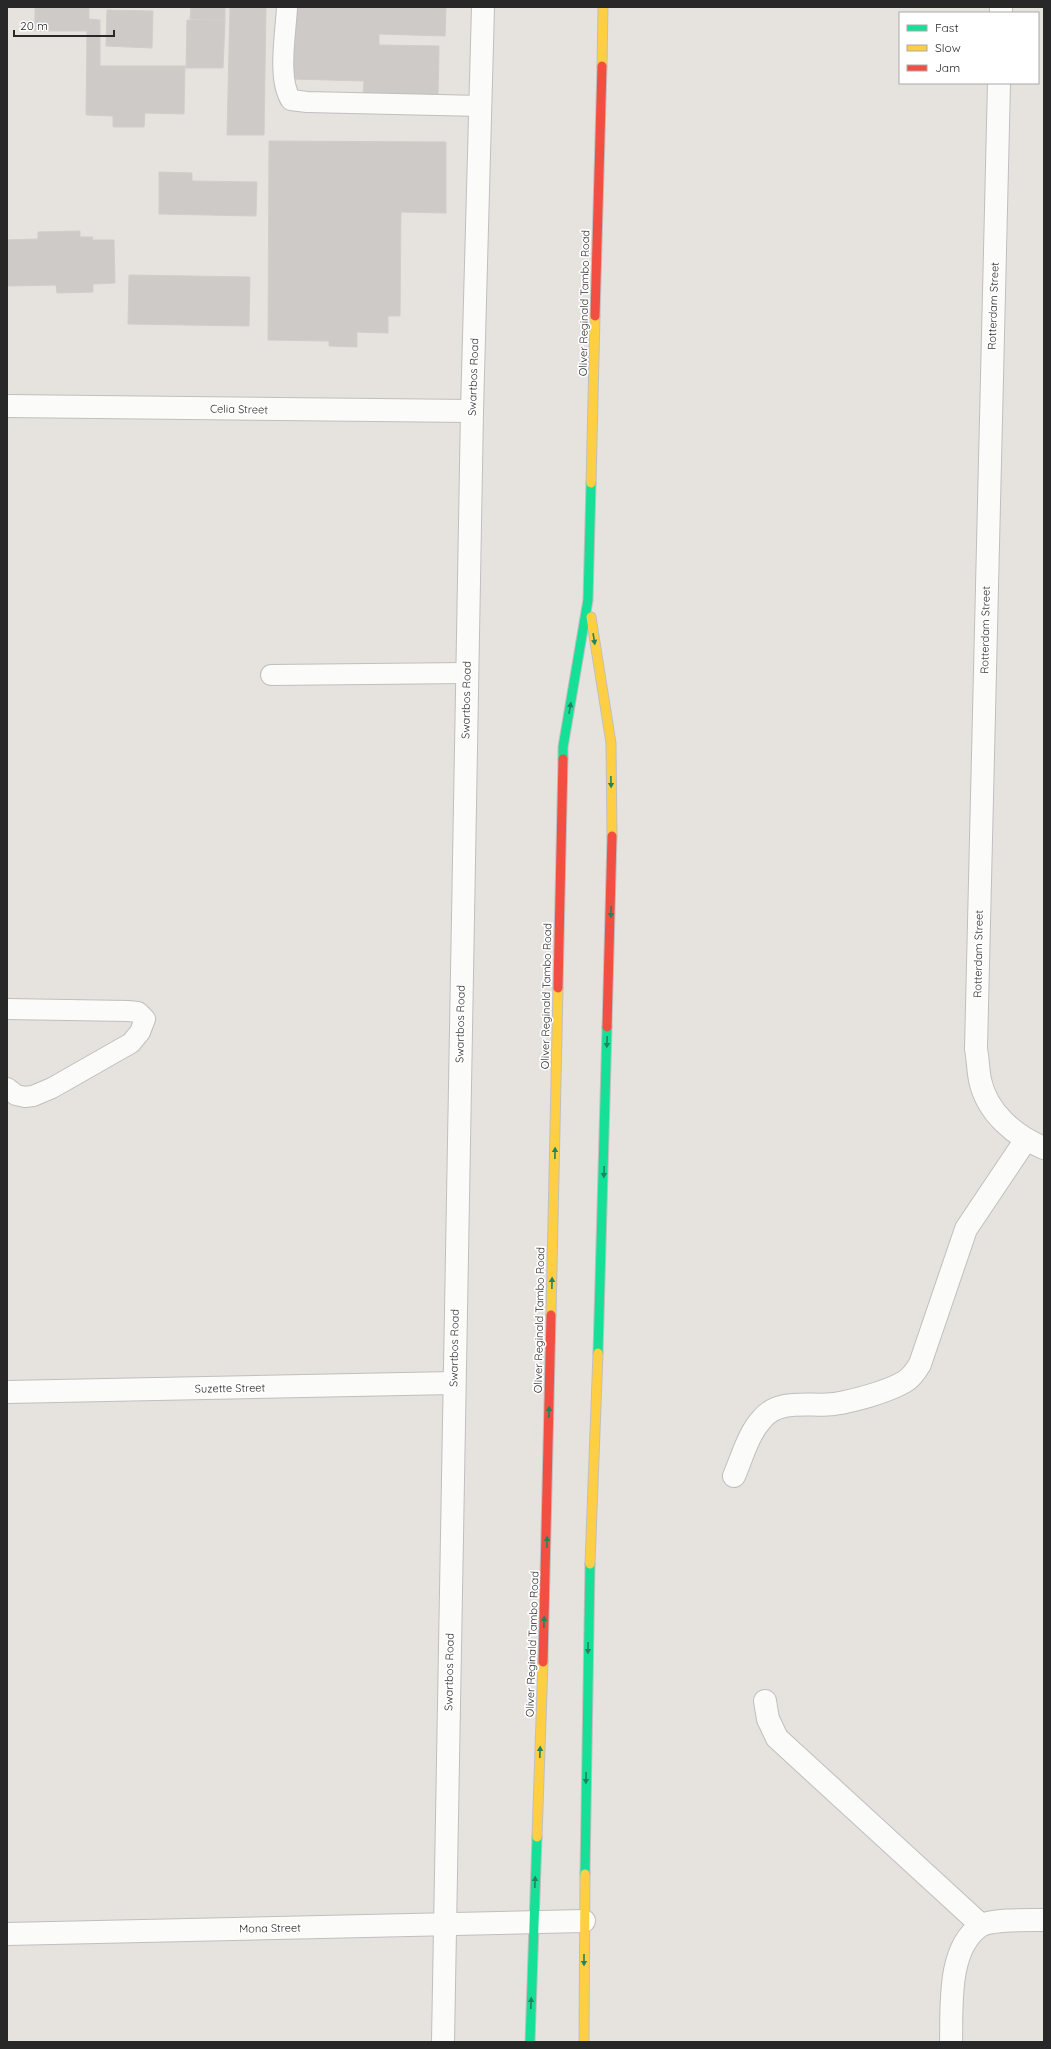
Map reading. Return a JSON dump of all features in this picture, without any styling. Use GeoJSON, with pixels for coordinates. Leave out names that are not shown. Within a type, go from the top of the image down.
{"type":"FeatureCollection","features":[{"type":"Feature","properties":{"kind":"main road","name":"Oliver Reginald Tambo Road"},"geometry":{"type":"LineString","coordinates":[[530,2042],[546,1582],[563,747],[588,600],[603,7]]}},
{"type":"Feature","properties":{"kind":"main road","name":"Oliver Reginald Tambo Road"},"geometry":{"type":"LineString","coordinates":[[584,2042],[588,1609],[598,1351],[612,864],[611,743],[588,600]]}},
{"type":"Feature","properties":{"kind":"street","name":"Swartbos Road"},"geometry":{"type":"LineString","coordinates":[[443,2042],[446,1924],[453,1383],[472,411],[483,7]]}},
{"type":"Feature","properties":{"kind":"street","name":"Rotterdam Street"},"geometry":{"type":"LineString","coordinates":[[999,84],[976,1049],[980,1081],[990,1105],[1006,1125],[1035,1144]]}},
{"type":"Feature","properties":{"kind":"street","name":"Celia Street"},"geometry":{"type":"LineString","coordinates":[[7,406],[472,411]]}},
{"type":"Feature","properties":{"kind":"street"},"geometry":{"type":"LineString","coordinates":[[734,1476],[754,1430],[762,1418],[773,1410],[787,1405],[834,1404],[864,1397],[904,1382],[914,1374],[920,1364],[966,1229],[1035,1144]]}},
{"type":"Feature","properties":{"kind":"street","name":"Suzette Street"},"geometry":{"type":"LineString","coordinates":[[7,1392],[453,1383]]}},
{"type":"Feature","properties":{"kind":"street"},"geometry":{"type":"LineString","coordinates":[[765,1701],[768,1719],[777,1738],[981,1925]]}},
{"type":"Feature","properties":{"kind":"street"},"geometry":{"type":"LineString","coordinates":[[951,2042],[952,1993],[956,1963],[963,1947],[981,1925],[1024,1919],[1044,1920]]}},
{"type":"Feature","properties":{"kind":"street","name":"Mona Street"},"geometry":{"type":"LineString","coordinates":[[7,1934],[584,1921]]}},
{"type":"Feature","properties":{"kind":"lane"},"geometry":{"type":"LineString","coordinates":[[287,7],[284,71],[287,93],[291,100],[307,102],[481,106]]}},
{"type":"Feature","properties":{"kind":"lane"},"geometry":{"type":"LineString","coordinates":[[271,675],[467,673]]}},
{"type":"Feature","properties":{"kind":"lane"},"geometry":{"type":"LineString","coordinates":[[7,1009],[128,1011],[138,1012],[145,1019],[140,1032],[131,1043],[52,1088],[33,1096],[25,1097],[16,1095],[7,1088]]}},
{"type":"Feature","properties":{"kind":"building"},"geometry":{"type":"Polygon","coordinates":[[[35,7],[89,7],[89,19],[100,20],[100,66],[185,66],[184,114],[145,113],[144,127],[113,127],[113,116],[86,115],[87,31],[35,31],[35,7]]]}},
{"type":"Feature","properties":{"kind":"building"},"geometry":{"type":"Polygon","coordinates":[[[191,7],[225,7],[225,20],[190,19],[191,7]]]}},
{"type":"Feature","properties":{"kind":"building"},"geometry":{"type":"Polygon","coordinates":[[[230,7],[266,7],[264,135],[227,135],[230,7]]]}},
{"type":"Feature","properties":{"kind":"building"},"geometry":{"type":"Polygon","coordinates":[[[293,7],[446,7],[445,36],[379,34],[379,45],[439,46],[438,99],[363,97],[364,81],[291,79],[293,7]]]}},
{"type":"Feature","properties":{"kind":"building"},"geometry":{"type":"Polygon","coordinates":[[[107,10],[153,11],[152,48],[106,46],[107,10]]]}},
{"type":"Feature","properties":{"kind":"building"},"geometry":{"type":"Polygon","coordinates":[[[187,20],[225,20],[223,68],[186,68],[187,20]]]}},
{"type":"Feature","properties":{"kind":"building"},"geometry":{"type":"Polygon","coordinates":[[[269,141],[446,142],[446,213],[401,212],[400,316],[388,316],[388,333],[357,332],[357,347],[329,346],[329,341],[268,340],[269,141]]]}},
{"type":"Feature","properties":{"kind":"building"},"geometry":{"type":"Polygon","coordinates":[[[159,172],[192,173],[192,181],[257,182],[256,216],[159,214],[159,172]]]}},
{"type":"Feature","properties":{"kind":"building"},"geometry":{"type":"Polygon","coordinates":[[[80,231],[80,237],[93,237],[92,240],[114,240],[115,283],[93,284],[93,292],[57,293],[56,285],[7,286],[7,240],[38,239],[38,232],[80,231]]]}},
{"type":"Feature","properties":{"kind":"building"},"geometry":{"type":"Polygon","coordinates":[[[129,275],[250,277],[249,326],[128,324],[129,275]]]}},
{"type":"Feature","properties":{"kind":"traffic: fast"},"geometry":{"type":"LineString","coordinates":[[563,759],[563,747],[588,600],[591,483]]}},
{"type":"Feature","properties":{"kind":"traffic: fast"},"geometry":{"type":"LineString","coordinates":[[598,1353],[607,1027]]}},
{"type":"Feature","properties":{"kind":"traffic: fast"},"geometry":{"type":"LineString","coordinates":[[585,1874],[590,1564]]}},
{"type":"Feature","properties":{"kind":"traffic: fast"},"geometry":{"type":"LineString","coordinates":[[530,2042],[537,1837]]}},
{"type":"Feature","properties":{"kind":"traffic: slow"},"geometry":{"type":"LineString","coordinates":[[602,66],[603,7]]}},
{"type":"Feature","properties":{"kind":"traffic: slow"},"geometry":{"type":"LineString","coordinates":[[591,483],[595,316]]}},
{"type":"Feature","properties":{"kind":"traffic: slow"},"geometry":{"type":"LineString","coordinates":[[591,617],[611,743],[612,836]]}},
{"type":"Feature","properties":{"kind":"traffic: slow"},"geometry":{"type":"LineString","coordinates":[[551,1315],[558,988]]}},
{"type":"Feature","properties":{"kind":"traffic: slow"},"geometry":{"type":"LineString","coordinates":[[590,1564],[598,1353]]}},
{"type":"Feature","properties":{"kind":"traffic: slow"},"geometry":{"type":"LineString","coordinates":[[537,1837],[543,1662]]}},
{"type":"Feature","properties":{"kind":"traffic: slow"},"geometry":{"type":"LineString","coordinates":[[584,2042],[585,1874]]}},
{"type":"Feature","properties":{"kind":"traffic: jam"},"geometry":{"type":"LineString","coordinates":[[595,316],[602,66]]}},
{"type":"Feature","properties":{"kind":"traffic: jam"},"geometry":{"type":"LineString","coordinates":[[558,988],[563,759]]}},
{"type":"Feature","properties":{"kind":"traffic: jam"},"geometry":{"type":"LineString","coordinates":[[607,1027],[612,836]]}},
{"type":"Feature","properties":{"kind":"traffic: jam"},"geometry":{"type":"LineString","coordinates":[[543,1662],[551,1315]]}}]}
